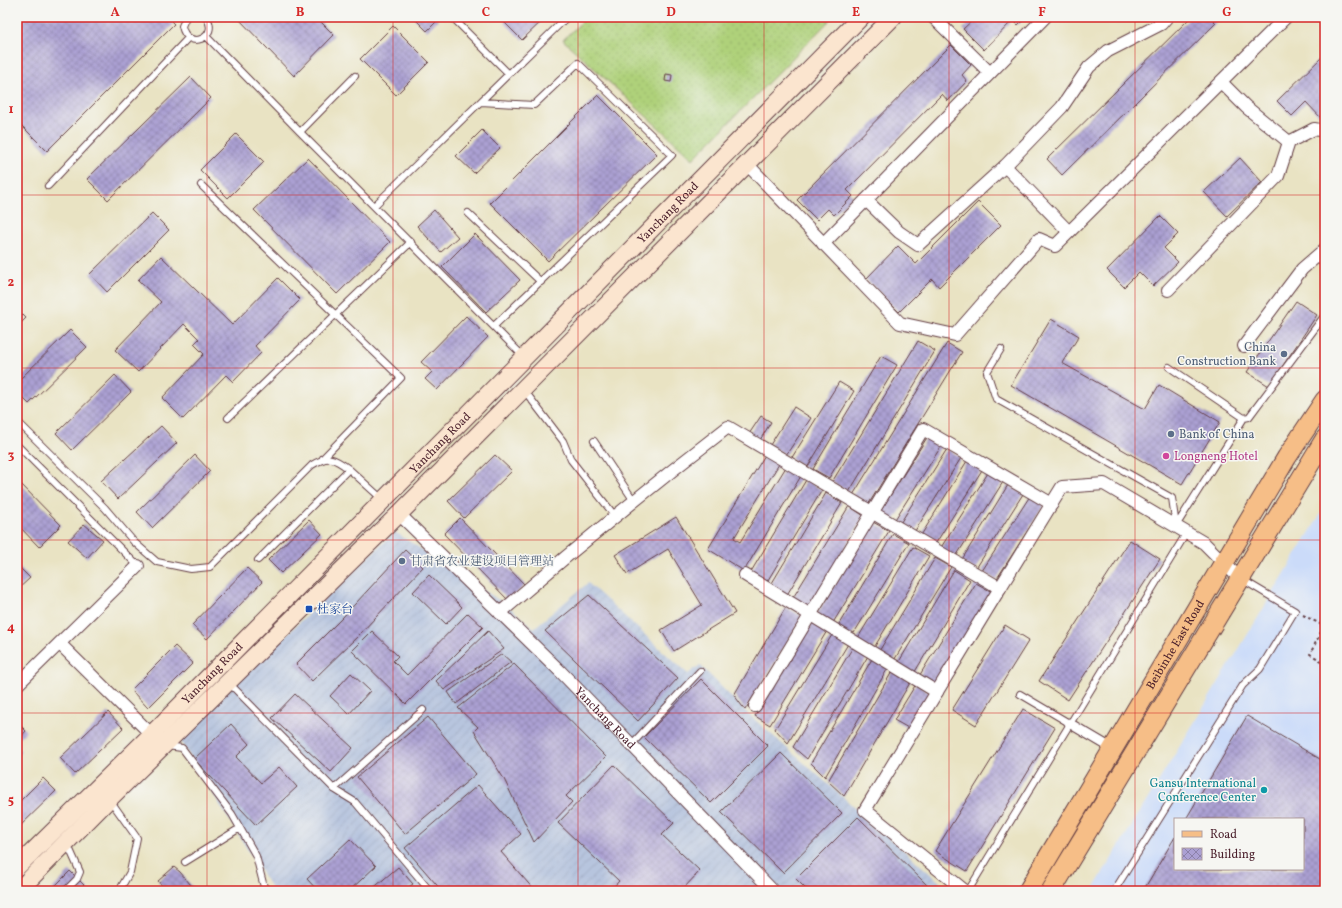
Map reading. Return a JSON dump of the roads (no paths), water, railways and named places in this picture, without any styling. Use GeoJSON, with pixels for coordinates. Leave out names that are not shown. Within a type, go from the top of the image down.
{"type":"FeatureCollection","features":[{"type":"Feature","properties":{"kind":"main road","name":"Yanchang Road"},"geometry":{"type":"LineString","coordinates":[[18,891],[109,799],[157,740],[382,499],[525,357],[861,17]]}},
{"type":"Feature","properties":{"kind":"main road","name":"Yanchang Road"},"geometry":{"type":"LineString","coordinates":[[17,867],[157,740],[228,682],[524,389],[893,17]]}},
{"type":"Feature","properties":{"kind":"main road","name":"Beibinhe East Road"},"geometry":{"type":"LineString","coordinates":[[1028,891],[1288,457],[1325,400]]}},
{"type":"Feature","properties":{"kind":"main road","name":"Beibinhe East Road"},"geometry":{"type":"LineString","coordinates":[[1051,891],[1325,439]]}},
{"type":"Feature","properties":{"kind":"street"},"geometry":{"type":"LineString","coordinates":[[932,17],[990,73]]}},
{"type":"Feature","properties":{"kind":"street"},"geometry":{"type":"LineString","coordinates":[[823,244],[1046,17]]}},
{"type":"Feature","properties":{"kind":"street"},"geometry":{"type":"LineString","coordinates":[[866,200],[899,232],[918,245],[1005,166],[1062,107],[1089,68],[1108,51],[1161,24],[1167,17]]}},
{"type":"Feature","properties":{"kind":"street"},"geometry":{"type":"LineString","coordinates":[[747,164],[900,323],[955,335],[1039,239],[1055,246],[1286,17]]}},
{"type":"Feature","properties":{"kind":"street"},"geometry":{"type":"LineString","coordinates":[[1221,82],[1246,107],[1289,142]]}},
{"type":"Feature","properties":{"kind":"street"},"geometry":{"type":"LineString","coordinates":[[1168,290],[1278,176],[1289,142],[1314,129],[1325,132]]}},
{"type":"Feature","properties":{"kind":"street"},"geometry":{"type":"LineString","coordinates":[[1005,166],[1069,232]]}},
{"type":"Feature","properties":{"kind":"street"},"geometry":{"type":"LineString","coordinates":[[1244,346],[1302,269],[1325,249]]}},
{"type":"Feature","properties":{"kind":"street"},"geometry":{"type":"LineString","coordinates":[[500,613],[615,516],[728,427],[1000,588]]}},
{"type":"Feature","properties":{"kind":"street"},"geometry":{"type":"LineString","coordinates":[[755,706],[923,429],[1052,504]]}},
{"type":"Feature","properties":{"kind":"street"},"geometry":{"type":"LineString","coordinates":[[967,891],[865,810],[1062,487],[1104,484],[1204,543],[1240,579]]}},
{"type":"Feature","properties":{"kind":"street","name":"Yanchang Road"},"geometry":{"type":"LineString","coordinates":[[399,514],[631,745],[773,891]]}},
{"type":"Feature","properties":{"kind":"street"},"geometry":{"type":"LineString","coordinates":[[17,685],[138,566]]}},
{"type":"Feature","properties":{"kind":"street"},"geometry":{"type":"LineString","coordinates":[[745,576],[937,692]]}},
{"type":"Feature","properties":{"kind":"street"},"geometry":{"type":"LineString","coordinates":[[60,644],[157,740]]}},
{"type":"Feature","properties":{"kind":"street"},"geometry":{"type":"LineString","coordinates":[[1069,723],[1113,749]]}},
{"type":"Feature","properties":{"kind":"lane"},"geometry":{"type":"LineString","coordinates":[[178,17],[185,20],[183,30],[188,38],[198,40],[206,36],[210,28],[206,17]]}},
{"type":"Feature","properties":{"kind":"lane"},"geometry":{"type":"LineString","coordinates":[[452,17],[509,74]]}},
{"type":"Feature","properties":{"kind":"lane"},"geometry":{"type":"LineString","coordinates":[[374,206],[567,17]]}},
{"type":"Feature","properties":{"kind":"lane"},"geometry":{"type":"LineString","coordinates":[[206,36],[525,357]]}},
{"type":"Feature","properties":{"kind":"lane"},"geometry":{"type":"LineString","coordinates":[[48,186],[188,38]]}},
{"type":"Feature","properties":{"kind":"lane"},"geometry":{"type":"LineString","coordinates":[[481,102],[534,105],[578,63],[672,155],[494,326]]}},
{"type":"Feature","properties":{"kind":"lane"},"geometry":{"type":"LineString","coordinates":[[300,132],[355,76]]}},
{"type":"Feature","properties":{"kind":"lane"},"geometry":{"type":"LineString","coordinates":[[17,421],[105,508],[134,542],[157,562],[191,569],[210,567],[312,464],[323,458],[401,378],[201,185]]}},
{"type":"Feature","properties":{"kind":"lane"},"geometry":{"type":"LineString","coordinates":[[468,213],[541,282]]}},
{"type":"Feature","properties":{"kind":"lane"},"geometry":{"type":"LineString","coordinates":[[228,418],[411,242]]}},
{"type":"Feature","properties":{"kind":"lane"},"geometry":{"type":"LineString","coordinates":[[967,891],[1069,723],[1182,529],[1244,418],[1249,417],[1325,315]]}},
{"type":"Feature","properties":{"kind":"lane"},"geometry":{"type":"LineString","coordinates":[[1001,350],[987,372],[996,399],[1172,498],[1182,529]]}},
{"type":"Feature","properties":{"kind":"lane"},"geometry":{"type":"LineString","coordinates":[[1169,367],[1244,418]]}},
{"type":"Feature","properties":{"kind":"lane"},"geometry":{"type":"LineString","coordinates":[[524,389],[563,441],[571,460],[615,516]]}},
{"type":"Feature","properties":{"kind":"lane"},"geometry":{"type":"LineString","coordinates":[[594,441],[634,501]]}},
{"type":"Feature","properties":{"kind":"lane"},"geometry":{"type":"LineString","coordinates":[[17,445],[138,566]]}},
{"type":"Feature","properties":{"kind":"lane"},"geometry":{"type":"LineString","coordinates":[[323,458],[336,460],[349,469],[382,499]]}},
{"type":"Feature","properties":{"kind":"lane"},"geometry":{"type":"LineString","coordinates":[[258,560],[349,469]]}},
{"type":"Feature","properties":{"kind":"lane"},"geometry":{"type":"LineString","coordinates":[[1114,891],[1242,685],[1260,669],[1295,611],[1240,579]]}},
{"type":"Feature","properties":{"kind":"lane"},"geometry":{"type":"LineString","coordinates":[[631,745],[700,672]]}},
{"type":"Feature","properties":{"kind":"lane"},"geometry":{"type":"LineString","coordinates":[[228,682],[334,789],[355,802],[430,891]]}},
{"type":"Feature","properties":{"kind":"lane"},"geometry":{"type":"LineString","coordinates":[[1020,694],[1069,723]]}},
{"type":"Feature","properties":{"kind":"lane"},"geometry":{"type":"LineString","coordinates":[[334,789],[423,710]]}},
{"type":"Feature","properties":{"kind":"lane"},"geometry":{"type":"LineString","coordinates":[[157,740],[182,748],[232,814],[256,856],[266,891]]}},
{"type":"Feature","properties":{"kind":"lane"},"geometry":{"type":"LineString","coordinates":[[109,799],[137,838],[130,872],[119,891]]}},
{"type":"Feature","properties":{"kind":"lane"},"geometry":{"type":"LineString","coordinates":[[185,862],[240,828]]}},
{"type":"Feature","properties":{"kind":"lane"},"geometry":{"type":"LineString","coordinates":[[65,891],[77,879],[80,872],[66,842]]}},
{"type":"Feature","properties":{"kind":"place","name":"China Construction Bank"},"geometry":{"type":"Point","coordinates":[1284,354]}},
{"type":"Feature","properties":{"kind":"place","name":"Bank of China"},"geometry":{"type":"Point","coordinates":[1171,434]}},
{"type":"Feature","properties":{"kind":"place","name":"Longneng Hotel"},"geometry":{"type":"Point","coordinates":[1166,456]}},
{"type":"Feature","properties":{"kind":"place","name":"甘肃省农业建设项目管理站"},"geometry":{"type":"Point","coordinates":[402,561]}},
{"type":"Feature","properties":{"kind":"place","name":"杜家台"},"geometry":{"type":"Point","coordinates":[309,609]}},
{"type":"Feature","properties":{"kind":"place","name":"Gansu International Conference Center"},"geometry":{"type":"Point","coordinates":[1264,790]}}]}
